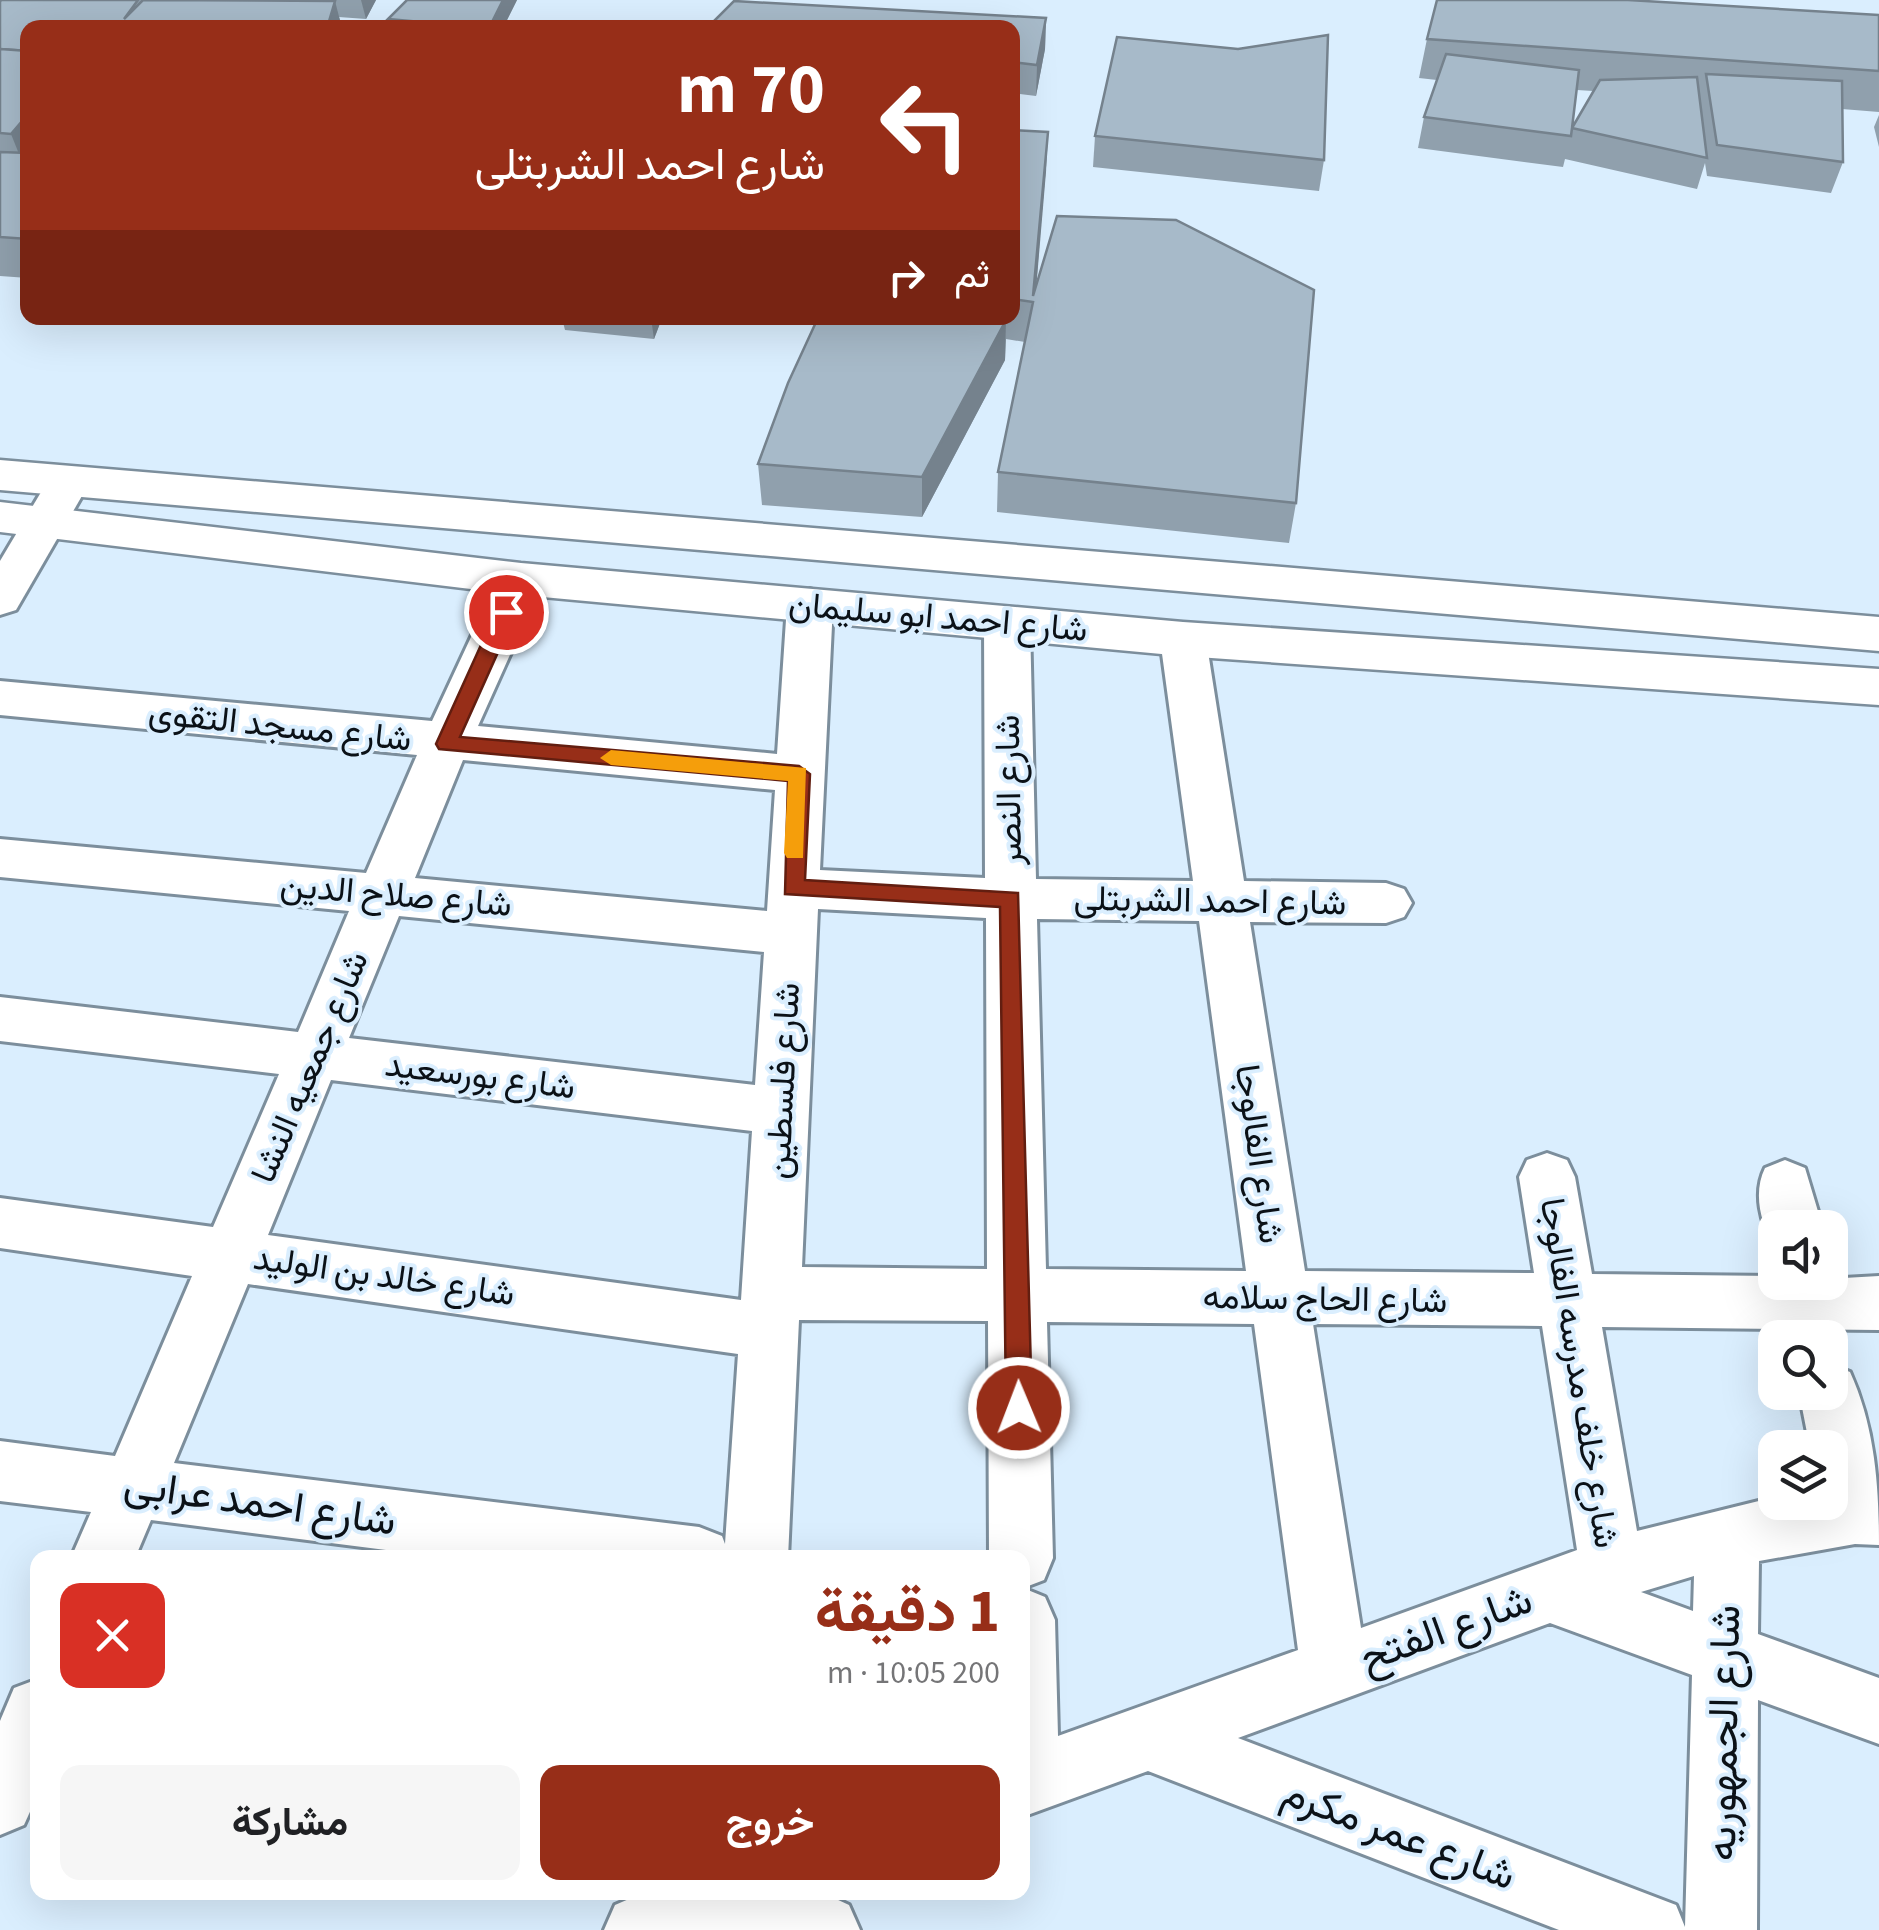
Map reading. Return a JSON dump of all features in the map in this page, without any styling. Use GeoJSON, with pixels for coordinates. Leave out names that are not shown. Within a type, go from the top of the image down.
{"type":"FeatureCollection","features":[{"type":"Feature","properties":{"kind":"main road","name":"شارع احمد ابو سليمان"},"geometry":{"type":"LineString","coordinates":[[0,475],[38,506],[521,580],[1184,639],[1879,687]]}},
{"type":"Feature","properties":{"kind":"main road","name":"شارع احمد ابو سليمان"},"geometry":{"type":"LineString","coordinates":[[38,506],[1299,588],[1879,634]]}},
{"type":"Feature","properties":{"kind":"main road"},"geometry":{"type":"LineString","coordinates":[[1290,646],[1299,588]]}},
{"type":"Feature","properties":{"kind":"street"},"geometry":{"type":"LineString","coordinates":[[0,599],[38,506]]}},
{"type":"Feature","properties":{"kind":"street","name":"شارع جمعيه النشا"},"geometry":{"type":"LineString","coordinates":[[106,1550],[446,744],[521,580]]}},
{"type":"Feature","properties":{"kind":"street","name":"شارع فلسطين"},"geometry":{"type":"LineString","coordinates":[[756,1550],[810,605]]}},
{"type":"Feature","properties":{"kind":"street","name":"شارع النصر"},"geometry":{"type":"LineString","coordinates":[[1008,623],[1022,1550]]}},
{"type":"Feature","properties":{"kind":"street","name":"شارع الفالوجا"},"geometry":{"type":"LineString","coordinates":[[1184,639],[1334,1669]]}},
{"type":"Feature","properties":{"kind":"street","name":"شارع مسجد التقوى"},"geometry":{"type":"LineString","coordinates":[[0,698],[446,744],[799,774]]}},
{"type":"Feature","properties":{"kind":"street","name":"شارع صلاح الدين"},"geometry":{"type":"LineString","coordinates":[[0,858],[383,894],[792,911]]}},
{"type":"Feature","properties":{"kind":"street","name":"شارع احمد الشربتلى"},"geometry":{"type":"LineString","coordinates":[[792,911],[1010,899],[1386,903]]}},
{"type":"Feature","properties":{"kind":"street","name":"شارع بورسعيد"},"geometry":{"type":"LineString","coordinates":[[0,1018],[781,1112]]}},
{"type":"Feature","properties":{"kind":"street","name":"شارع خلف مدرسه الفالوجا"},"geometry":{"type":"LineString","coordinates":[[1547,1177],[1612,1569]]}},
{"type":"Feature","properties":{"kind":"street","name":"شارع خالد بن الوليد"},"geometry":{"type":"LineString","coordinates":[[0,1223],[231,1254],[770,1312]]}},
{"type":"Feature","properties":{"kind":"street","name":"شارع الحاج سلامه"},"geometry":{"type":"LineString","coordinates":[[770,1312],[1017,1296],[1811,1307],[1879,1303]]}},
{"type":"Feature","properties":{"kind":"street"},"geometry":{"type":"LineString","coordinates":[[1835,1410],[1867,1515]]}},
{"type":"Feature","properties":{"kind":"street","name":"شارع احمد عرابى"},"geometry":{"type":"LineString","coordinates":[[0,1471],[636,1550]]}},
{"type":"Feature","properties":{"kind":"street","name":"شارع الفتح"},"geometry":{"type":"LineString","coordinates":[[1030,1780],[1612,1569],[1727,1536],[1867,1515]]}},
{"type":"Feature","properties":{"kind":"street","name":"شارع الجمهوريه"},"geometry":{"type":"LineString","coordinates":[[1720,1930],[1727,1536]]}},
{"type":"Feature","properties":{"kind":"street"},"geometry":{"type":"LineString","coordinates":[[1550,1592],[1879,1710]]}},
{"type":"Feature","properties":{"kind":"street","name":"شارع عمر مكرم"},"geometry":{"type":"LineString","coordinates":[[1147,1737],[1651,1930]]}},
{"type":"Feature","properties":{"kind":"street"},"geometry":{"type":"LineString","coordinates":[[640,1930],[724,1900]]}},
{"type":"Feature","properties":{"kind":"street"},"geometry":{"type":"LineString","coordinates":[[755,1900],[824,1930]]}},
{"type":"Feature","properties":{"kind":"building"},"geometry":{"type":"Polygon","coordinates":[[[138,0],[124,19],[143,0],[335,1],[329,20],[20,20],[20,50],[0,49],[0,2],[138,0]]]}},
{"type":"Feature","properties":{"kind":"building"},"geometry":{"type":"Polygon","coordinates":[[[407,0],[503,0],[493,20],[388,19],[407,0]]]}},
{"type":"Feature","properties":{"kind":"building"},"geometry":{"type":"Polygon","coordinates":[[[1437,0],[1628,0],[1879,15],[1879,71],[1427,39],[1437,0]]]}},
{"type":"Feature","properties":{"kind":"building"},"geometry":{"type":"Polygon","coordinates":[[[734,1],[1046,18],[1037,65],[1020,63],[1020,20],[715,20],[734,1]]]}},
{"type":"Feature","properties":{"kind":"building"},"geometry":{"type":"Polygon","coordinates":[[[1328,35],[1324,160],[1095,136],[1117,37],[1238,49],[1328,35]]]}},
{"type":"Feature","properties":{"kind":"building"},"geometry":{"type":"Polygon","coordinates":[[[0,49],[20,50],[20,123],[11,134],[0,133],[0,49]]]}},
{"type":"Feature","properties":{"kind":"building"},"geometry":{"type":"Polygon","coordinates":[[[1446,54],[1579,70],[1571,136],[1424,117],[1446,54]]]}},
{"type":"Feature","properties":{"kind":"building"},"geometry":{"type":"Polygon","coordinates":[[[1706,74],[1842,81],[1843,162],[1717,145],[1706,74]]]}},
{"type":"Feature","properties":{"kind":"building"},"geometry":{"type":"Polygon","coordinates":[[[1697,77],[1707,158],[1572,128],[1600,80],[1697,77]]]}},
{"type":"Feature","properties":{"kind":"building"},"geometry":{"type":"Polygon","coordinates":[[[1020,130],[1048,132],[1033,296],[1057,216],[1176,220],[1314,290],[1296,503],[998,472],[1033,302],[1020,300],[1020,130]]]}},
{"type":"Feature","properties":{"kind":"building"},"geometry":{"type":"Polygon","coordinates":[[[0,152],[20,153],[20,238],[0,237],[0,152]]]}},
{"type":"Feature","properties":{"kind":"building"},"geometry":{"type":"Polygon","coordinates":[[[815,325],[1003,325],[922,477],[758,464],[815,325]]]}},
{"type":"Feature","properties":{"kind":"slow traffic"},"geometry":{"type":"LineString","coordinates":[[611,758],[799,774],[795,853]]}},
{"type":"Feature","properties":{"kind":"route"},"geometry":{"type":"LineString","coordinates":[[506,612],[446,744],[799,774],[793,888],[1010,899],[1019,1408]]}}]}
